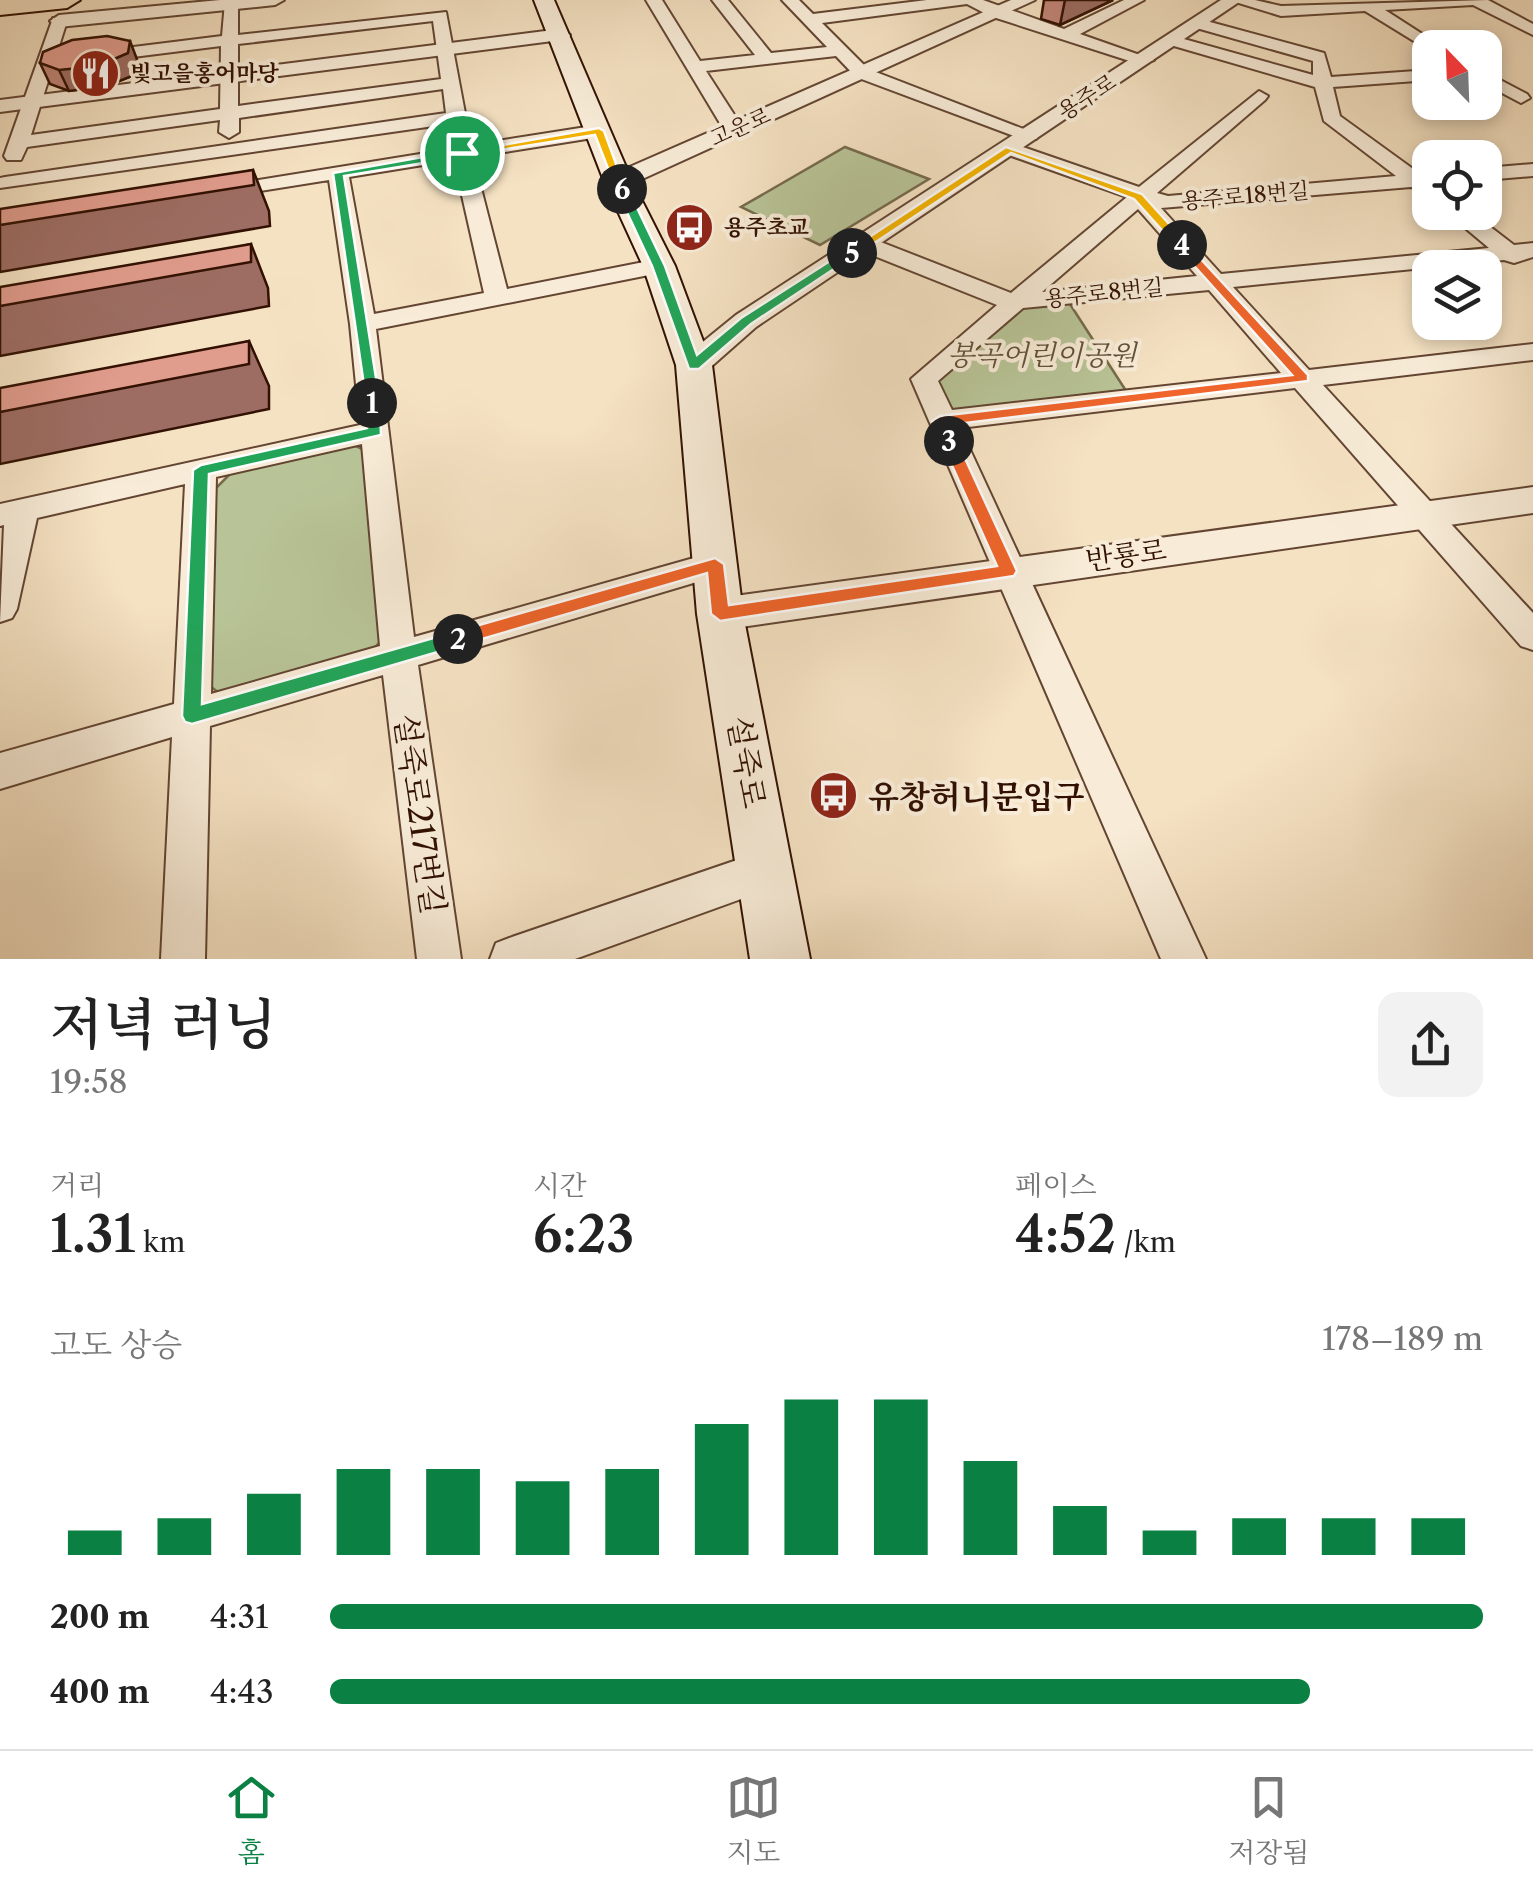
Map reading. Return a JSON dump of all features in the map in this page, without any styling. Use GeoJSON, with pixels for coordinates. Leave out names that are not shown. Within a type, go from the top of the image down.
{"type":"FeatureCollection","features":[{"type":"Feature","properties":{"kind":"highway"},"geometry":{"type":"LineString","coordinates":[[0,4],[12,0]]}},
{"type":"Feature","properties":{"kind":"highway"},"geometry":{"type":"LineString","coordinates":[[0,4],[63,11]]}},
{"type":"Feature","properties":{"kind":"highway"},"geometry":{"type":"LineString","coordinates":[[0,26],[63,11]]}},
{"type":"Feature","properties":{"kind":"main road","name":"설죽로"},"geometry":{"type":"LineString","coordinates":[[553,18],[618,181],[659,266],[694,366],[720,614],[780,959]]}},
{"type":"Feature","properties":{"kind":"street"},"geometry":{"type":"LineString","coordinates":[[9,171],[32,102],[54,62],[63,11],[274,0]]}},
{"type":"Feature","properties":{"kind":"street"},"geometry":{"type":"LineString","coordinates":[[654,0],[734,130]]}},
{"type":"Feature","properties":{"kind":"street"},"geometry":{"type":"LineString","coordinates":[[720,0],[767,59]]}},
{"type":"Feature","properties":{"kind":"street"},"geometry":{"type":"LineString","coordinates":[[790,0],[836,51],[862,73]]}},
{"type":"Feature","properties":{"kind":"street"},"geometry":{"type":"LineString","coordinates":[[807,20],[963,0]]}},
{"type":"Feature","properties":{"kind":"street"},"geometry":{"type":"LineString","coordinates":[[972,0],[996,14],[1065,34],[1136,0]]}},
{"type":"Feature","properties":{"kind":"street","name":"고운로"},"geometry":{"type":"LineString","coordinates":[[618,181],[1026,0]]}},
{"type":"Feature","properties":{"kind":"street"},"geometry":{"type":"LineString","coordinates":[[1235,0],[1281,11],[1476,0],[1533,30]]}},
{"type":"Feature","properties":{"kind":"street","name":"용주로"},"geometry":{"type":"LineString","coordinates":[[694,366],[746,321],[1235,0]]}},
{"type":"Feature","properties":{"kind":"street"},"geometry":{"type":"LineString","coordinates":[[230,5],[229,131],[218,192],[599,131]]}},
{"type":"Feature","properties":{"kind":"street"},"geometry":{"type":"LineString","coordinates":[[1368,6],[1412,33]]}},
{"type":"Feature","properties":{"kind":"street"},"geometry":{"type":"LineString","coordinates":[[1281,11],[1314,43],[1334,119],[1412,175]]}},
{"type":"Feature","properties":{"kind":"street"},"geometry":{"type":"LineString","coordinates":[[82,58],[440,15],[462,153],[497,298]]}},
{"type":"Feature","properties":{"kind":"street"},"geometry":{"type":"LineString","coordinates":[[0,106],[445,50],[553,18]]}},
{"type":"Feature","properties":{"kind":"street"},"geometry":{"type":"LineString","coordinates":[[1198,24],[1318,57]]}},
{"type":"Feature","properties":{"kind":"street","name":"용주로"},"geometry":{"type":"LineString","coordinates":[[1065,34],[1145,60]]}},
{"type":"Feature","properties":{"kind":"street"},"geometry":{"type":"LineString","coordinates":[[1173,41],[1322,83],[1412,76]]}},
{"type":"Feature","properties":{"kind":"street"},"geometry":{"type":"LineString","coordinates":[[695,67],[836,51]]}},
{"type":"Feature","properties":{"kind":"street","name":"용주로"},"geometry":{"type":"LineString","coordinates":[[862,73],[943,103],[1020,142]]}},
{"type":"Feature","properties":{"kind":"street"},"geometry":{"type":"LineString","coordinates":[[1502,87],[1521,98]]}},
{"type":"Feature","properties":{"kind":"street"},"geometry":{"type":"LineString","coordinates":[[1184,959],[924,379],[1259,96]]}},
{"type":"Feature","properties":{"kind":"street"},"geometry":{"type":"LineString","coordinates":[[9,171],[229,131],[453,100]]}},
{"type":"Feature","properties":{"kind":"street"},"geometry":{"type":"LineString","coordinates":[[9,171],[229,131],[453,100]]}},
{"type":"Feature","properties":{"kind":"street","name":"용주로18번길"},"geometry":{"type":"LineString","coordinates":[[1020,142],[1138,196],[1166,203],[1412,185]]}},
{"type":"Feature","properties":{"kind":"street"},"geometry":{"type":"LineString","coordinates":[[1502,173],[1533,170]]}},
{"type":"Feature","properties":{"kind":"street","name":"설죽로217번길"},"geometry":{"type":"LineString","coordinates":[[338,173],[364,324],[399,656],[439,959]]}},
{"type":"Feature","properties":{"kind":"street"},"geometry":{"type":"LineString","coordinates":[[1138,196],[1533,636]]}},
{"type":"Feature","properties":{"kind":"street"},"geometry":{"type":"LineString","coordinates":[[1487,230],[1521,251],[1533,270]]}},
{"type":"Feature","properties":{"kind":"street","name":"용주로8번길"},"geometry":{"type":"LineString","coordinates":[[865,244],[1012,302],[1521,251]]}},
{"type":"Feature","properties":{"kind":"street"},"geometry":{"type":"LineString","coordinates":[[364,324],[659,266]]}},
{"type":"Feature","properties":{"kind":"street"},"geometry":{"type":"LineString","coordinates":[[940,421],[1533,352]]}},
{"type":"Feature","properties":{"kind":"street"},"geometry":{"type":"LineString","coordinates":[[0,609],[12,512],[376,431]]}},
{"type":"Feature","properties":{"kind":"street"},"geometry":{"type":"LineString","coordinates":[[183,959],[201,470]]}},
{"type":"Feature","properties":{"kind":"street","name":"반룡로"},"geometry":{"type":"LineString","coordinates":[[720,614],[1533,500]]}},
{"type":"Feature","properties":{"kind":"street"},"geometry":{"type":"LineString","coordinates":[[0,771],[715,564]]}},
{"type":"Feature","properties":{"kind":"street"},"geometry":{"type":"LineString","coordinates":[[512,959],[766,870]]}},
{"type":"Feature","properties":{"kind":"green space"},"geometry":{"type":"Polygon","coordinates":[[[845,147],[929,179],[820,245],[741,207],[845,147]]]}},
{"type":"Feature","properties":{"kind":"green space","name":"봉곡어린이공원"},"geometry":{"type":"Polygon","coordinates":[[[1068,301],[1130,397],[947,415],[937,379],[1018,305],[1068,301]]]}},
{"type":"Feature","properties":{"kind":"green space"},"geometry":{"type":"Polygon","coordinates":[[[349,443],[367,451],[390,631],[367,656],[224,697],[205,682],[212,492],[235,469],[349,443]]]}},
{"type":"Feature","properties":{"kind":"building"},"geometry":{"type":"Polygon","coordinates":[[[107,36],[130,41],[128,53],[98,66],[59,70],[40,63],[43,52],[72,40],[107,36]]]}},
{"type":"Feature","properties":{"kind":"building"},"geometry":{"type":"Polygon","coordinates":[[[253,170],[254,185],[0,225],[0,209],[253,170]]]}},
{"type":"Feature","properties":{"kind":"building"},"geometry":{"type":"Polygon","coordinates":[[[251,244],[251,262],[0,306],[0,287],[251,244]]]}},
{"type":"Feature","properties":{"kind":"building"},"geometry":{"type":"Polygon","coordinates":[[[249,341],[249,364],[0,412],[0,388],[249,341]]]}},
{"type":"Feature","properties":{"kind":"place","name":"빛고을홍어마당"},"geometry":{"type":"Point","coordinates":[95,73]}},
{"type":"Feature","properties":{"kind":"place","name":"용주초교"},"geometry":{"type":"Point","coordinates":[689,227]}},
{"type":"Feature","properties":{"kind":"place","name":"유창허니문입구"},"geometry":{"type":"Point","coordinates":[833,796]}},
{"type":"Feature","properties":{"kind":"route"},"geometry":{"type":"LineString","coordinates":[[599,131],[659,266],[694,366],[746,321],[1010,149],[1138,196],[1302,378],[940,421],[1008,571],[720,614],[715,564],[192,716],[201,470],[376,431],[364,324],[338,173],[462,153],[599,131]]}}]}
